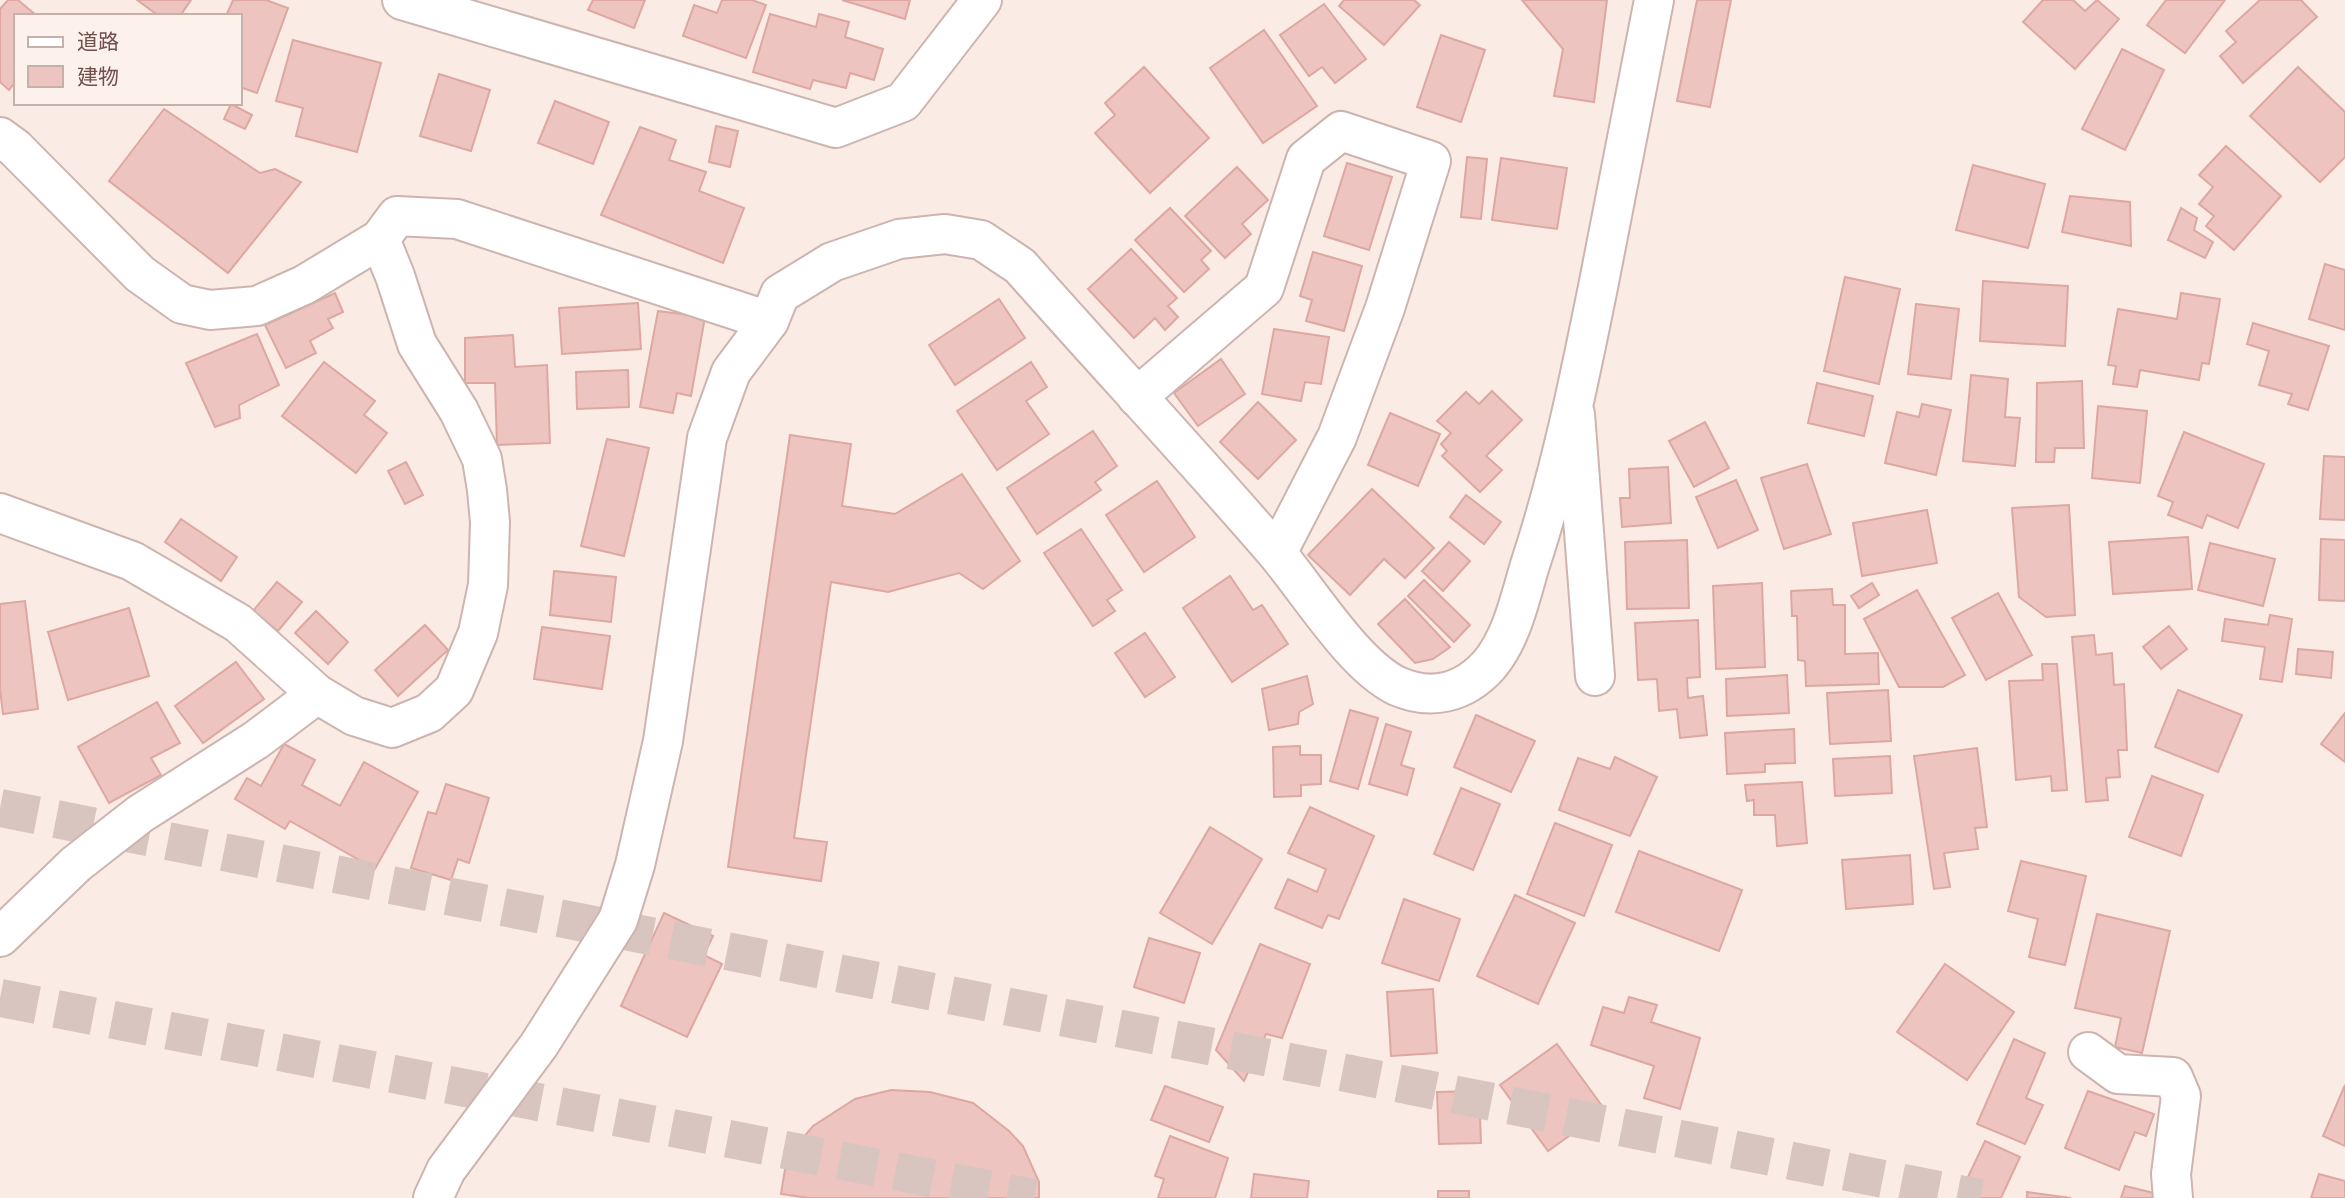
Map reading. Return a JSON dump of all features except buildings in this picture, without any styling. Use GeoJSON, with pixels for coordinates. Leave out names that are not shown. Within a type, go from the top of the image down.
{"type":"FeatureCollection","features":[{"type":"Feature","properties":{"kind":"street"},"geometry":{"type":"LineString","coordinates":[[402,0],[836,128],[903,102],[982,0]]}},
{"type":"Feature","properties":{"kind":"street"},"geometry":{"type":"LineString","coordinates":[[433,1198],[446,1170],[539,1045],[618,920],[635,865],[663,741],[707,438],[731,372],[768,321],[780,294],[832,262],[898,239],[945,234],[981,240],[1020,266],[1277,553],[1361,659],[1396,685],[1422,693],[1441,694],[1458,690],[1471,683],[1491,663],[1508,635],[1549,509],[1574,404],[1654,0]]}},
{"type":"Feature","properties":{"kind":"street"},"geometry":{"type":"LineString","coordinates":[[1137,397],[1264,288],[1306,159],[1341,131],[1431,161],[1385,308],[1337,437],[1277,553]]}},
{"type":"Feature","properties":{"kind":"street"},"geometry":{"type":"LineString","coordinates":[[0,137],[15,148],[140,274],[182,304],[210,310],[257,306],[304,285],[380,239],[397,216],[457,219],[768,321]]}},
{"type":"Feature","properties":{"kind":"street"},"geometry":{"type":"LineString","coordinates":[[0,513],[132,561],[238,623],[317,694],[354,716],[392,728],[429,713],[454,690],[478,633],[488,585],[490,522],[482,459],[459,411],[416,344],[395,276],[380,239]]}},
{"type":"Feature","properties":{"kind":"street"},"geometry":{"type":"LineString","coordinates":[[1574,404],[1595,676]]}},
{"type":"Feature","properties":{"kind":"street"},"geometry":{"type":"LineString","coordinates":[[0,937],[76,864],[140,814],[256,740],[317,694]]}},
{"type":"Feature","properties":{"kind":"street"},"geometry":{"type":"LineString","coordinates":[[2088,1052],[2118,1074],[2173,1077],[2181,1096],[2171,1174],[2172,1198]]}},
{"type":"Feature","properties":{"kind":"tunnel"},"geometry":{"type":"LineString","coordinates":[[0,808],[1980,1198]]}},
{"type":"Feature","properties":{"kind":"tunnel"},"geometry":{"type":"LineString","coordinates":[[0,998],[1034,1198]]}}]}
